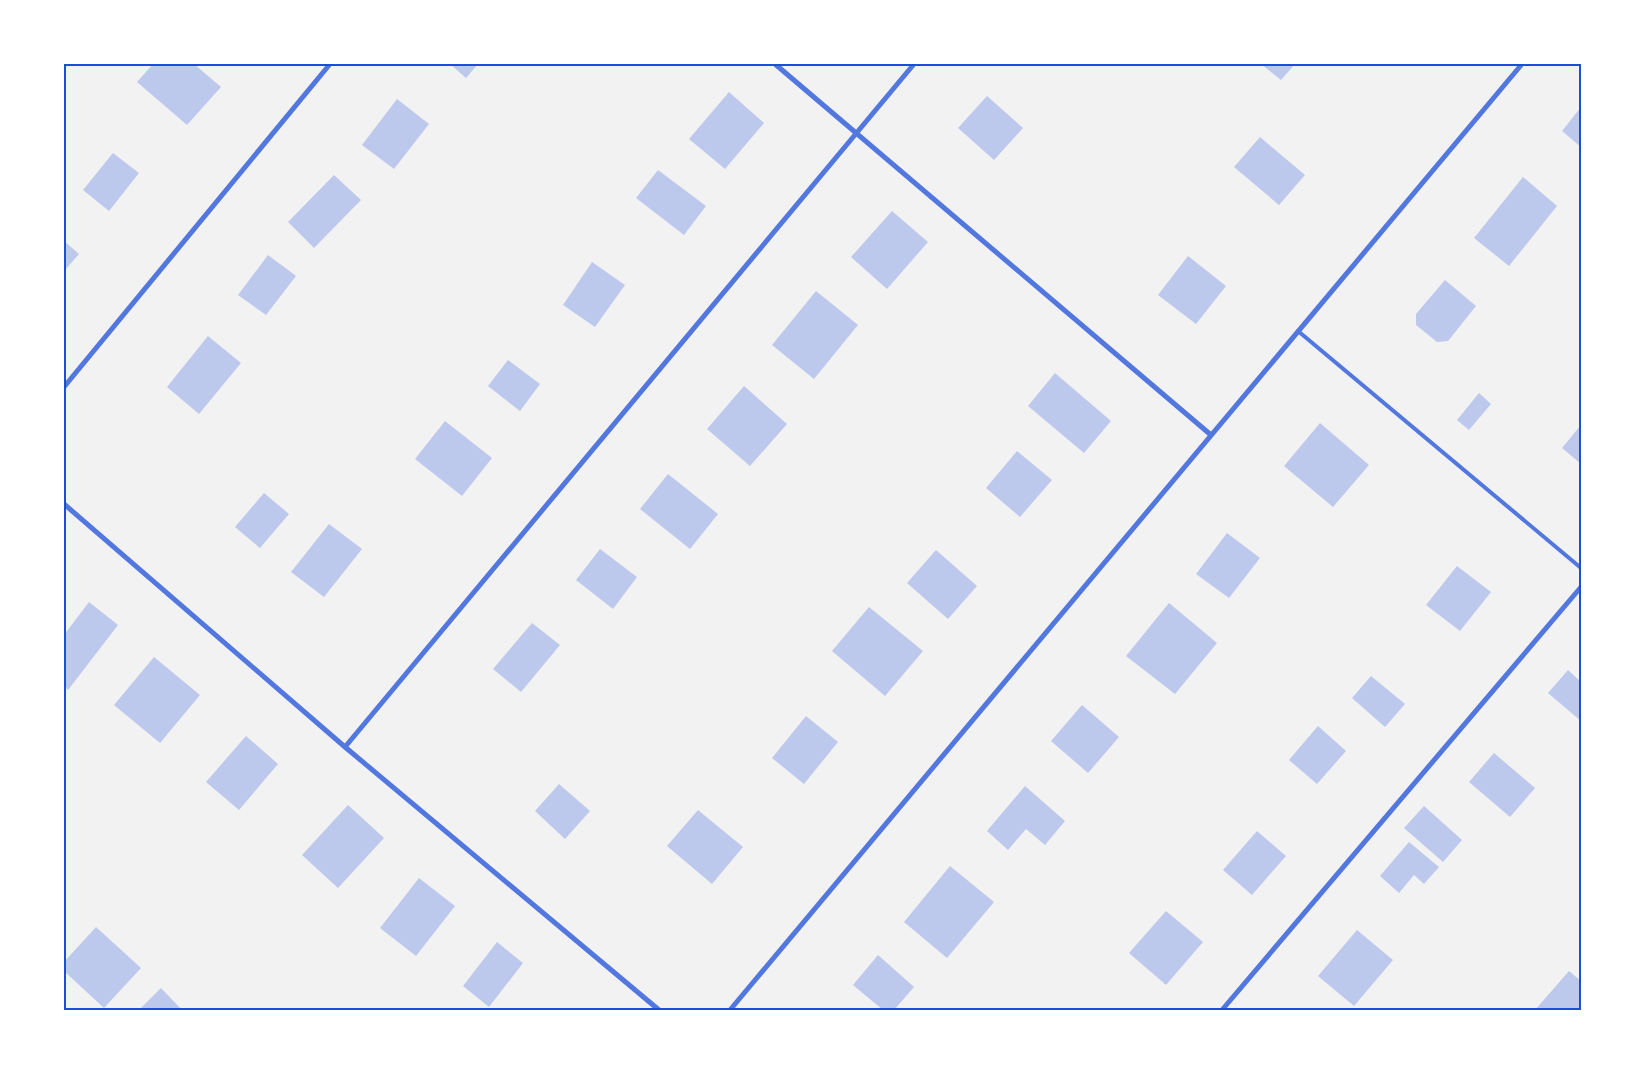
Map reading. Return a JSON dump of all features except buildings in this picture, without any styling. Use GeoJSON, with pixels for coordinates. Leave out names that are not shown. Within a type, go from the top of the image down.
{"type":"FeatureCollection","features":[{"type":"Feature","properties":{"kind":"street"},"geometry":{"type":"LineString","coordinates":[[64,387],[330,64]]}},
{"type":"Feature","properties":{"kind":"street"},"geometry":{"type":"LineString","coordinates":[[775,64],[1211,435]]}},
{"type":"Feature","properties":{"kind":"street"},"geometry":{"type":"LineString","coordinates":[[344,747],[914,64]]}},
{"type":"Feature","properties":{"kind":"street"},"geometry":{"type":"LineString","coordinates":[[730,1010],[1522,64]]}},
{"type":"Feature","properties":{"kind":"street"},"geometry":{"type":"LineString","coordinates":[[64,504],[344,747],[659,1010]]}},
{"type":"Feature","properties":{"kind":"street"},"geometry":{"type":"LineString","coordinates":[[1222,1010],[1581,588]]}},
{"type":"Feature","properties":{"kind":"lane"},"geometry":{"type":"LineString","coordinates":[[1298,331],[1581,568]]}}]}
